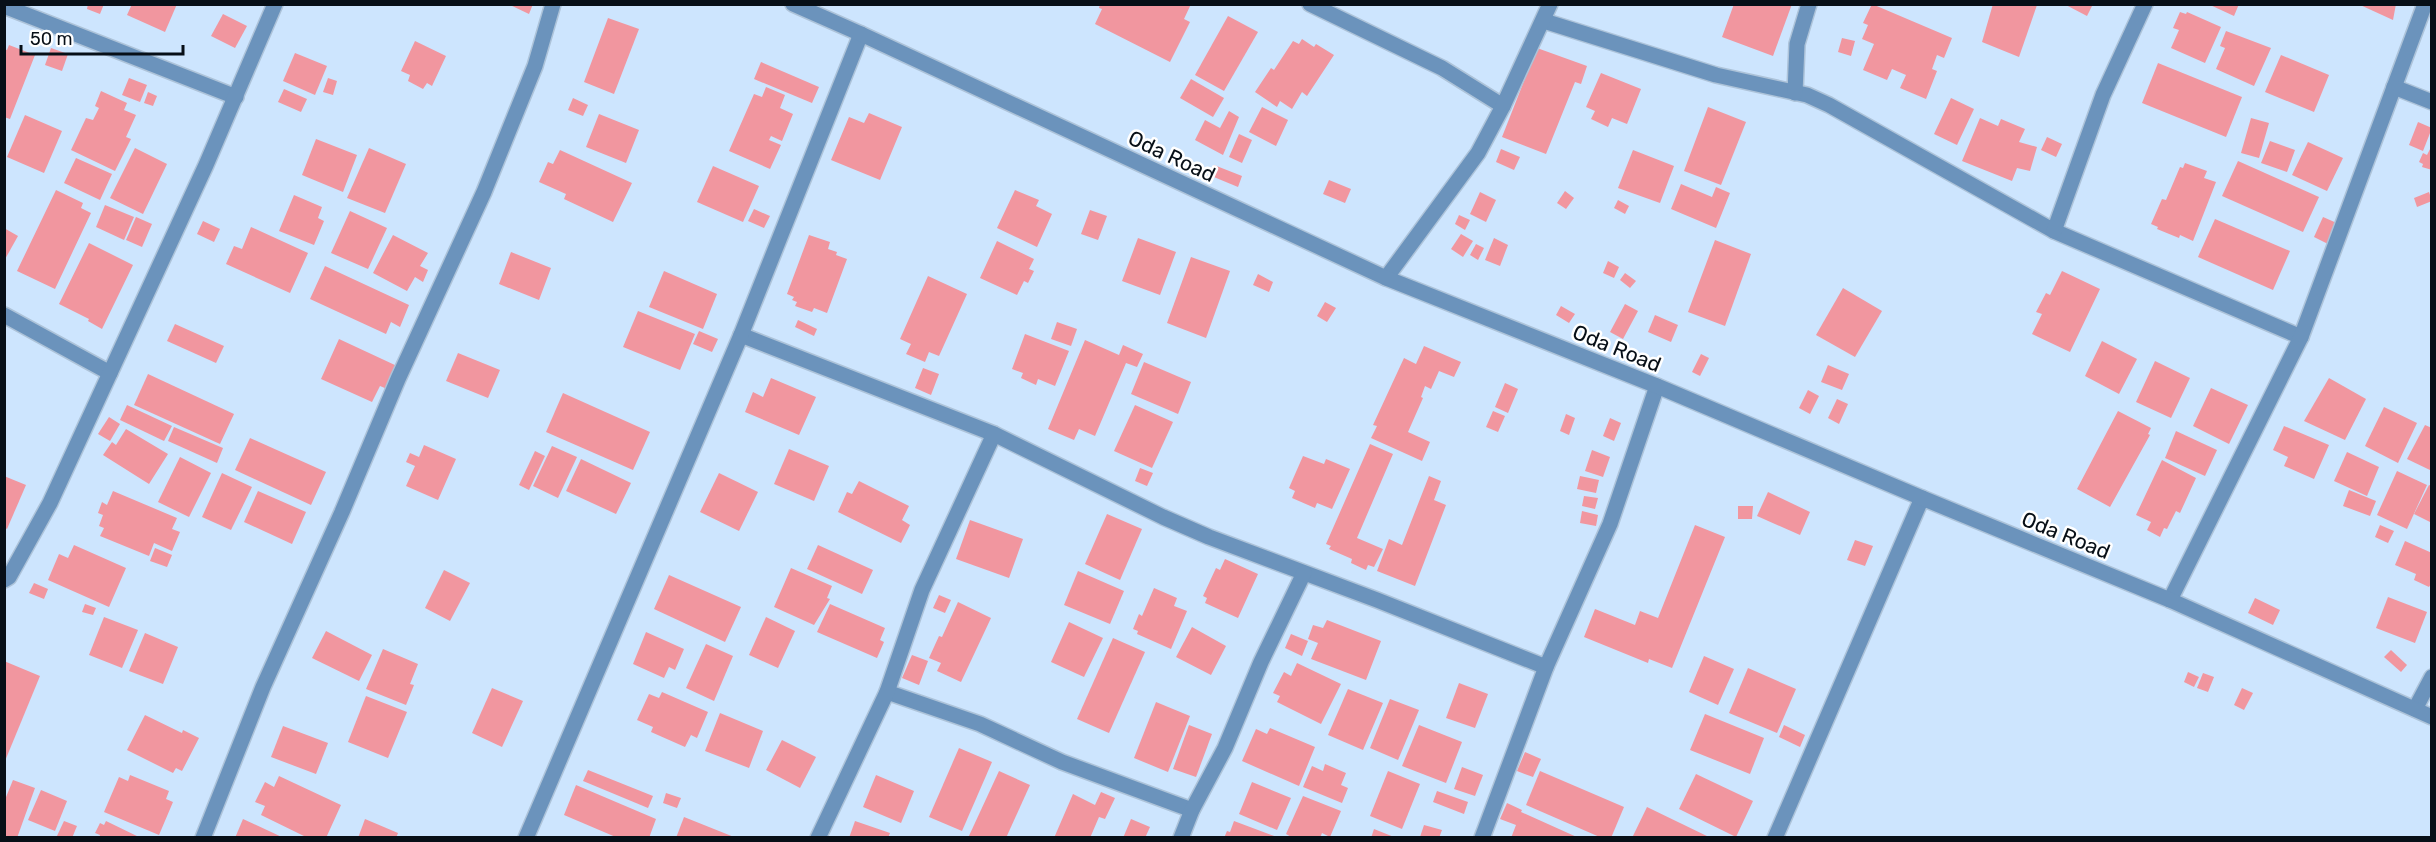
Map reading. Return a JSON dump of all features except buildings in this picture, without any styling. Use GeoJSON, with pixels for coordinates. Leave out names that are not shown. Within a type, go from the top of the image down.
{"type":"FeatureCollection","features":[{"type":"Feature","properties":{"kind":"street"},"geometry":{"type":"LineString","coordinates":[[4,580],[9,577],[50,503],[236,97],[275,4]]}},
{"type":"Feature","properties":{"kind":"street"},"geometry":{"type":"LineString","coordinates":[[203,837],[263,687],[337,523],[398,379],[484,192],[535,66],[553,4]]}},
{"type":"Feature","properties":{"kind":"street","name":"Oda Road"},"geometry":{"type":"LineString","coordinates":[[792,4],[1386,278],[1657,386],[2170,600],[2432,717]]}},
{"type":"Feature","properties":{"kind":"street"},"geometry":{"type":"LineString","coordinates":[[1310,4],[1442,68],[1503,106]]}},
{"type":"Feature","properties":{"kind":"street"},"geometry":{"type":"LineString","coordinates":[[1386,278],[1478,153],[1503,106],[1550,4]]}},
{"type":"Feature","properties":{"kind":"street"},"geometry":{"type":"LineString","coordinates":[[1795,93],[1797,44],[1809,4]]}},
{"type":"Feature","properties":{"kind":"street"},"geometry":{"type":"LineString","coordinates":[[2054,231],[2103,95],[2145,4]]}},
{"type":"Feature","properties":{"kind":"street"},"geometry":{"type":"LineString","coordinates":[[2170,600],[2301,337],[2425,4]]}},
{"type":"Feature","properties":{"kind":"street"},"geometry":{"type":"LineString","coordinates":[[4,6],[236,97]]}},
{"type":"Feature","properties":{"kind":"street"},"geometry":{"type":"LineString","coordinates":[[1544,21],[1716,75],[1795,93],[1829,105],[2054,231],[2301,337]]}},
{"type":"Feature","properties":{"kind":"street"},"geometry":{"type":"LineString","coordinates":[[526,837],[741,335],[861,34]]}},
{"type":"Feature","properties":{"kind":"street"},"geometry":{"type":"LineString","coordinates":[[2394,87],[2432,102]]}},
{"type":"Feature","properties":{"kind":"street"},"geometry":{"type":"LineString","coordinates":[[4,315],[111,373]]}},
{"type":"Feature","properties":{"kind":"street"},"geometry":{"type":"LineString","coordinates":[[741,335],[994,434],[1162,517],[1546,667]]}},
{"type":"Feature","properties":{"kind":"street"},"geometry":{"type":"LineString","coordinates":[[1482,837],[1546,667],[1610,524],[1657,386]]}},
{"type":"Feature","properties":{"kind":"street"},"geometry":{"type":"LineString","coordinates":[[818,837],[886,692],[922,590],[994,434]]}},
{"type":"Feature","properties":{"kind":"street"},"geometry":{"type":"LineString","coordinates":[[1775,837],[1922,498]]}},
{"type":"Feature","properties":{"kind":"street"},"geometry":{"type":"LineString","coordinates":[[1181,837],[1192,810],[1225,748],[1257,670],[1304,573]]}},
{"type":"Feature","properties":{"kind":"street"},"geometry":{"type":"LineString","coordinates":[[2415,709],[2432,677]]}},
{"type":"Feature","properties":{"kind":"street"},"geometry":{"type":"LineString","coordinates":[[886,692],[980,724],[1062,762],[1192,810]]}}]}
